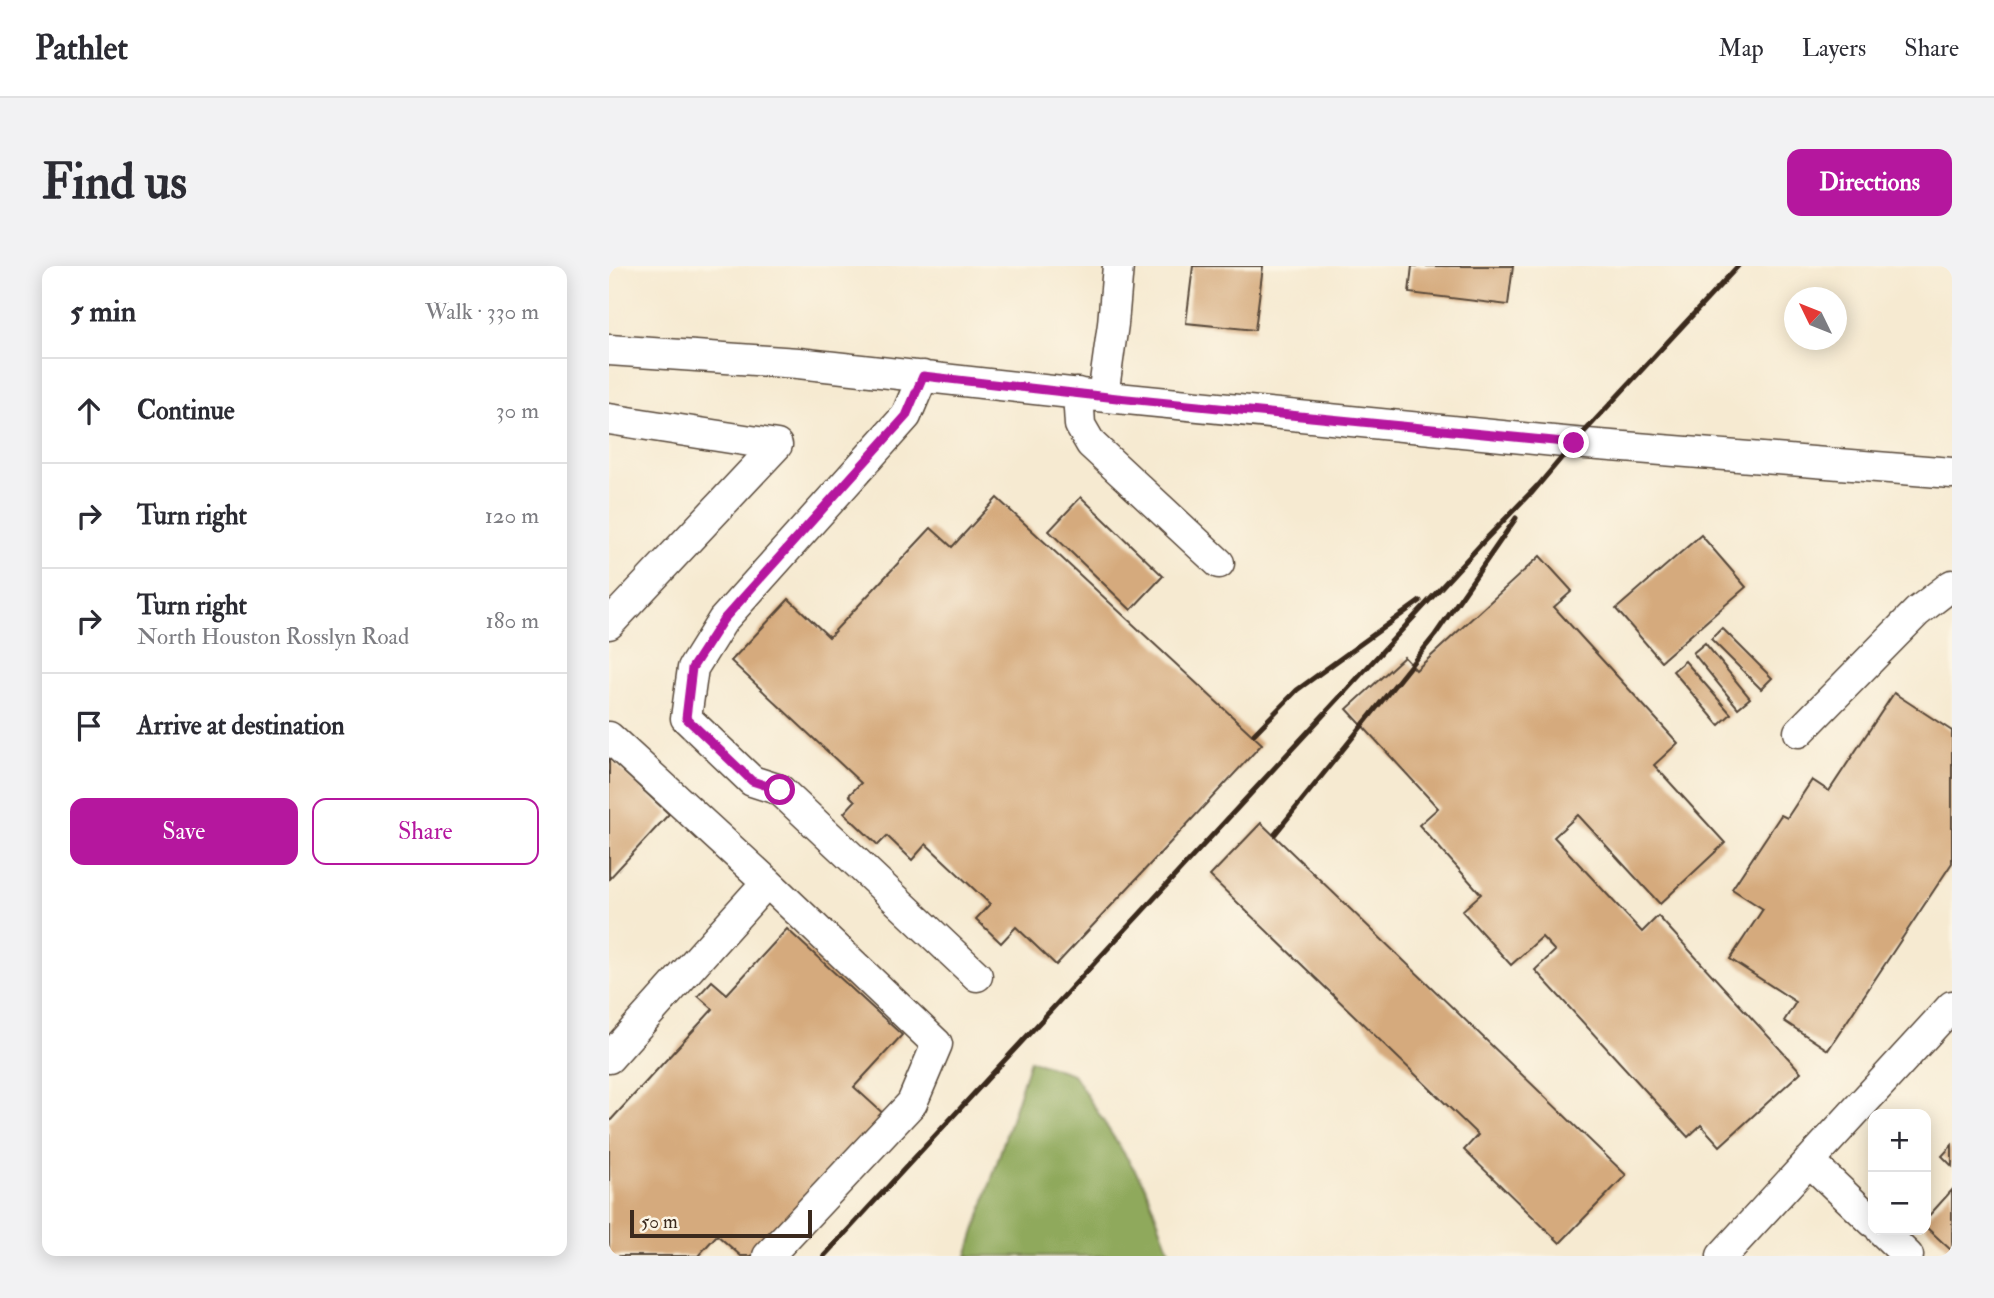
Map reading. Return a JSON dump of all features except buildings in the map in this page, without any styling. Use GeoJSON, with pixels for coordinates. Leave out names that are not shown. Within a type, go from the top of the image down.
{"type":"FeatureCollection","features":[{"type":"Feature","properties":{"kind":"street"},"geometry":{"type":"LineString","coordinates":[[1118,266],[1113,324],[1080,425],[1091,444],[1219,563]]}},
{"type":"Feature","properties":{"kind":"street"},"geometry":{"type":"LineString","coordinates":[[609,349],[798,363],[1574,443],[1952,474]]}},
{"type":"Feature","properties":{"kind":"street"},"geometry":{"type":"LineString","coordinates":[[923,376],[906,416],[723,620],[692,668],[686,718],[752,781],[780,790],[977,976]]}},
{"type":"Feature","properties":{"kind":"street"},"geometry":{"type":"LineString","coordinates":[[609,419],[777,445],[609,624]]}},
{"type":"Feature","properties":{"kind":"street"},"geometry":{"type":"LineString","coordinates":[[1799,732],[1917,612],[1952,585]]}},
{"type":"Feature","properties":{"kind":"street"},"geometry":{"type":"LineString","coordinates":[[609,737],[767,882],[937,1044],[912,1103],[768,1256]]}},
{"type":"Feature","properties":{"kind":"street"},"geometry":{"type":"LineString","coordinates":[[609,1058],[767,882]]}},
{"type":"Feature","properties":{"kind":"street"},"geometry":{"type":"LineString","coordinates":[[1722,1256],[1952,1006]]}},
{"type":"Feature","properties":{"kind":"street"},"geometry":{"type":"LineString","coordinates":[[1809,1161],[1868,1217]]}},
{"type":"Feature","properties":{"kind":"street"},"geometry":{"type":"LineString","coordinates":[[1886,1235],[1908,1256]]}},
{"type":"Feature","properties":{"kind":"green space"},"geometry":{"type":"Polygon","coordinates":[[[1030,1060],[1073,1074],[1145,1186],[1171,1256],[967,1256],[1030,1060]]]}},
{"type":"Feature","properties":{"kind":"railway"},"geometry":{"type":"LineString","coordinates":[[1531,494],[1574,443],[1738,266]]}},
{"type":"Feature","properties":{"kind":"railway"},"geometry":{"type":"LineString","coordinates":[[824,1256],[1537,486]]}},
{"type":"Feature","properties":{"kind":"railway"},"geometry":{"type":"LineString","coordinates":[[1275,834],[1435,635],[1516,518]]}},
{"type":"Feature","properties":{"kind":"railway"},"geometry":{"type":"LineString","coordinates":[[1254,734],[1297,690],[1420,601]]}},
{"type":"Feature","properties":{"kind":"route"},"geometry":{"type":"LineString","coordinates":[[780,790],[752,781],[686,718],[692,668],[723,620],[906,416],[923,376],[1574,443]]}}]}
